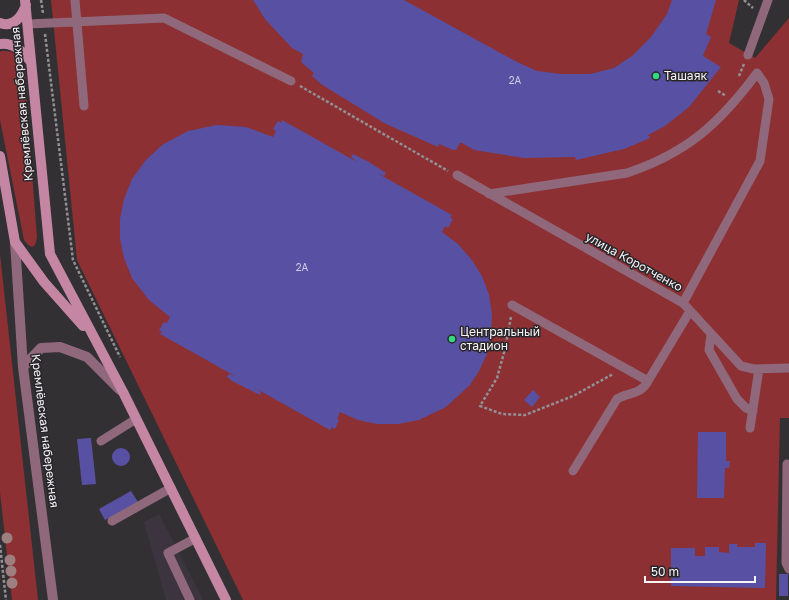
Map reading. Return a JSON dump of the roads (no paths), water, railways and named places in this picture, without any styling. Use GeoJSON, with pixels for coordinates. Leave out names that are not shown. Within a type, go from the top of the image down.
{"type":"FeatureCollection","features":[{"type":"Feature","properties":{"kind":"main road"},"geometry":{"type":"LineString","coordinates":[[0,23],[9,24],[15,22],[23,12],[25,3]]}},
{"type":"Feature","properties":{"kind":"main road","name":"Кремлёвская набережная"},"geometry":{"type":"LineString","coordinates":[[25,3],[50,254],[123,392],[226,600]]}},
{"type":"Feature","properties":{"kind":"main road"},"geometry":{"type":"LineString","coordinates":[[0,44],[6,43],[14,45],[24,53],[31,62]]}},
{"type":"Feature","properties":{"kind":"main road","name":"Кремлёвская набережная"},"geometry":{"type":"LineString","coordinates":[[0,156],[15,242],[44,282],[94,338]]}},
{"type":"Feature","properties":{"kind":"street","name":"Кремлёвская набережная"},"geometry":{"type":"LineString","coordinates":[[15,242],[23,366],[53,600]]}},
{"type":"Feature","properties":{"kind":"street"},"geometry":{"type":"LineString","coordinates":[[23,366],[41,348],[60,347],[86,357],[123,392]]}},
{"type":"Feature","properties":{"kind":"lane"},"geometry":{"type":"LineString","coordinates":[[75,0],[84,106]]}},
{"type":"Feature","properties":{"kind":"lane"},"geometry":{"type":"LineString","coordinates":[[748,55],[768,0]]}},
{"type":"Feature","properties":{"kind":"lane"},"geometry":{"type":"LineString","coordinates":[[28,24],[78,23],[164,18],[291,81]]}},
{"type":"Feature","properties":{"kind":"lane"},"geometry":{"type":"LineString","coordinates":[[489,194],[627,173],[647,166],[686,146],[703,133],[728,110],[757,73],[764,83],[769,99],[760,161],[683,303]]}},
{"type":"Feature","properties":{"kind":"lane","name":"улица Коротченко"},"geometry":{"type":"LineString","coordinates":[[457,175],[683,303],[741,366],[759,369],[789,368]]}},
{"type":"Feature","properties":{"kind":"lane"},"geometry":{"type":"LineString","coordinates":[[512,305],[648,382]]}},
{"type":"Feature","properties":{"kind":"lane"},"geometry":{"type":"LineString","coordinates":[[573,471],[618,399],[628,393],[639,392],[644,389],[690,311]]}},
{"type":"Feature","properties":{"kind":"lane"},"geometry":{"type":"LineString","coordinates":[[711,335],[709,350],[737,399],[746,408],[753,411]]}},
{"type":"Feature","properties":{"kind":"lane"},"geometry":{"type":"LineString","coordinates":[[750,428],[759,369]]}},
{"type":"Feature","properties":{"kind":"lane"},"geometry":{"type":"LineString","coordinates":[[101,441],[136,419]]}},
{"type":"Feature","properties":{"kind":"lane"},"geometry":{"type":"LineString","coordinates":[[787,464],[786,563],[789,569]]}},
{"type":"Feature","properties":{"kind":"lane"},"geometry":{"type":"LineString","coordinates":[[112,521],[171,488]]}},
{"type":"Feature","properties":{"kind":"lane"},"geometry":{"type":"LineString","coordinates":[[190,600],[168,553],[196,538]]}},
{"type":"Feature","properties":{"kind":"place","name":"Ташаяк"},"geometry":{"type":"Point","coordinates":[656,76]}},
{"type":"Feature","properties":{"kind":"place","name":"Центральный стадион"},"geometry":{"type":"Point","coordinates":[452,339]}}]}
